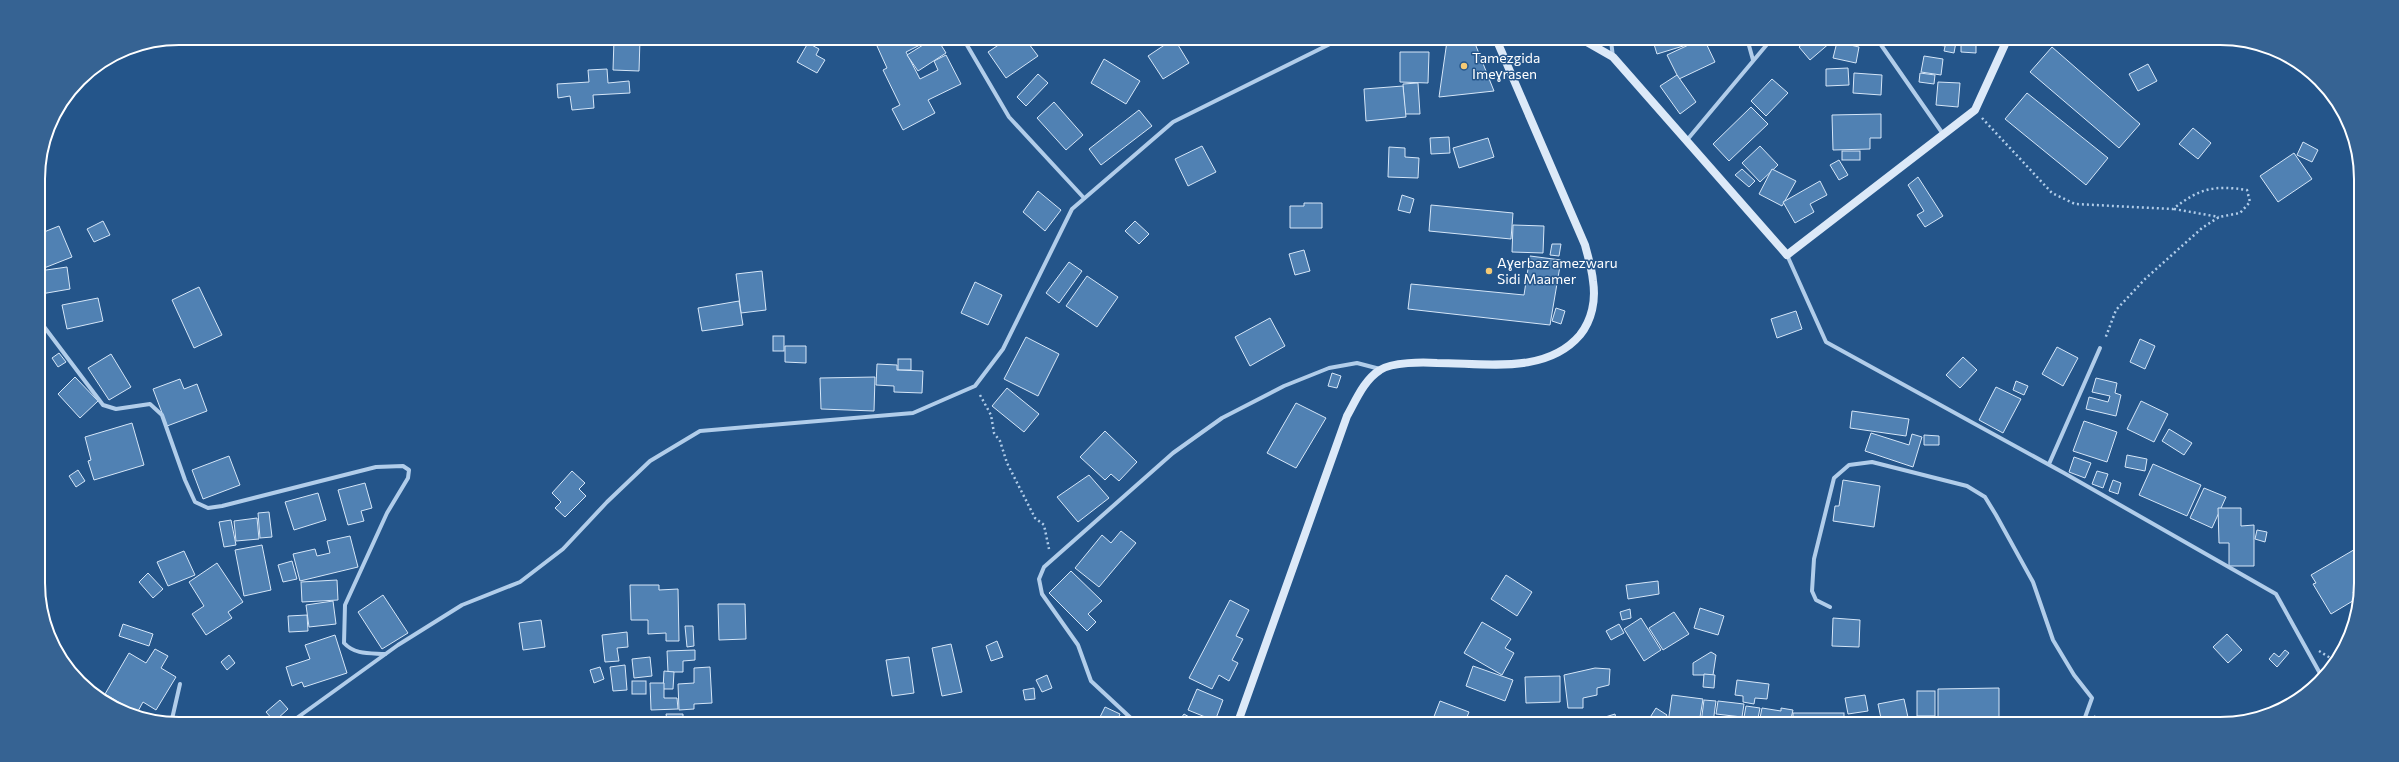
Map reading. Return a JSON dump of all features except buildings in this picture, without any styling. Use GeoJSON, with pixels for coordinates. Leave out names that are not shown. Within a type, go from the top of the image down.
{"type":"FeatureCollection","features":[{"type":"Feature","properties":{"kind":"main road"},"geometry":{"type":"LineString","coordinates":[[1240,717],[1347,416],[1363,387],[1381,369],[1402,364],[1428,362],[1520,364],[1546,359],[1571,346],[1589,325],[1594,303],[1594,281],[1585,245],[1499,45]]}},
{"type":"Feature","properties":{"kind":"main road"},"geometry":{"type":"LineString","coordinates":[[1591,45],[1613,57],[1787,255],[1975,110],[2005,45]]}},
{"type":"Feature","properties":{"kind":"street"},"geometry":{"type":"LineString","coordinates":[[967,45],[1009,117],[1084,198]]}},
{"type":"Feature","properties":{"kind":"street"},"geometry":{"type":"LineString","coordinates":[[298,717],[385,654],[462,605],[520,582],[563,549],[607,502],[650,461],[700,430],[913,413],[975,386],[1003,349],[1072,209],[1173,122],[1328,45]]}},
{"type":"Feature","properties":{"kind":"street"},"geometry":{"type":"LineString","coordinates":[[1611,45],[1613,57]]}},
{"type":"Feature","properties":{"kind":"street"},"geometry":{"type":"LineString","coordinates":[[1749,45],[1753,60]]}},
{"type":"Feature","properties":{"kind":"street"},"geometry":{"type":"LineString","coordinates":[[1686,140],[1766,45]]}},
{"type":"Feature","properties":{"kind":"street"},"geometry":{"type":"LineString","coordinates":[[1881,45],[1944,135]]}},
{"type":"Feature","properties":{"kind":"street"},"geometry":{"type":"LineString","coordinates":[[1787,255],[1826,342],[2049,464],[2276,594],[2320,673]]}},
{"type":"Feature","properties":{"kind":"street"},"geometry":{"type":"LineString","coordinates":[[45,328],[103,405],[116,409],[150,404],[162,415],[185,480],[196,502],[203,507],[222,506],[376,467],[403,466],[409,470],[408,478],[387,513],[345,605],[344,643],[350,649],[363,653],[385,654]]}},
{"type":"Feature","properties":{"kind":"street"},"geometry":{"type":"LineString","coordinates":[[2049,464],[2100,348]]}},
{"type":"Feature","properties":{"kind":"street"},"geometry":{"type":"LineString","coordinates":[[1130,717],[1091,681],[1078,645],[1042,594],[1039,579],[1044,566],[1169,457],[1222,418],[1277,390],[1329,368],[1357,363],[1381,369]]}},
{"type":"Feature","properties":{"kind":"street"},"geometry":{"type":"LineString","coordinates":[[1830,607],[1816,600],[1812,591],[1814,559],[1834,478],[1849,465],[1872,462],[1967,486],[1985,497],[2033,582],[2053,640],[2074,675],[2092,698],[2086,717]]}},
{"type":"Feature","properties":{"kind":"street"},"geometry":{"type":"LineString","coordinates":[[173,717],[180,684]]}},
{"type":"Feature","properties":{"kind":"path"},"geometry":{"type":"LineString","coordinates":[[1975,110],[2052,193],[2075,204],[2174,208],[2219,217],[2240,213],[2250,202],[2247,190],[2223,186],[2193,194],[2174,208]]}},
{"type":"Feature","properties":{"kind":"path"},"geometry":{"type":"LineString","coordinates":[[2100,348],[2116,310],[2130,294],[2202,228],[2219,217]]}},
{"type":"Feature","properties":{"kind":"path"},"geometry":{"type":"LineString","coordinates":[[975,386],[991,415],[994,433],[1000,441],[1007,463],[1035,518],[1044,525],[1052,558]]}},
{"type":"Feature","properties":{"kind":"place","name":"Tamezgida Imeɣrasen"},"geometry":{"type":"Point","coordinates":[1464,66]}},
{"type":"Feature","properties":{"kind":"place","name":"Aɣerbaz amezwaru Sidi Maamer"},"geometry":{"type":"Point","coordinates":[1489,271]}}]}
